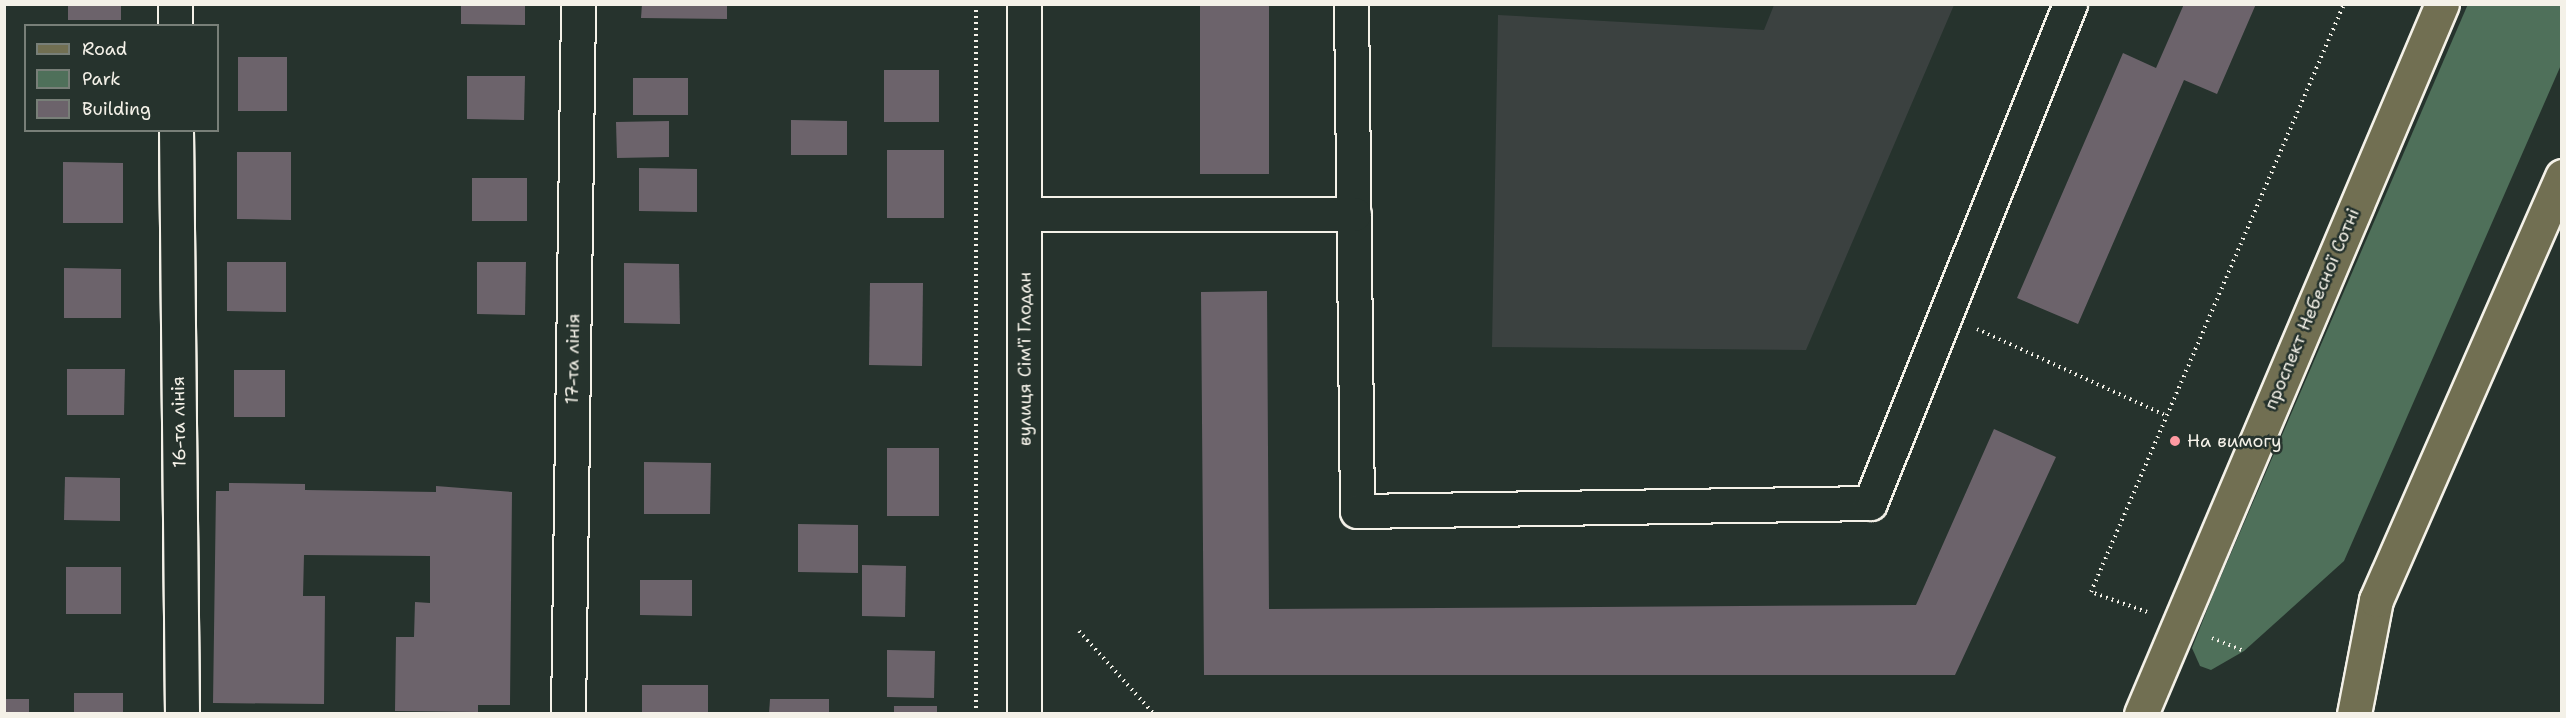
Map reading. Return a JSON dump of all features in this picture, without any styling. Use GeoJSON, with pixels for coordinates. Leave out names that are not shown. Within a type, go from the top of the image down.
{"type":"FeatureCollection","features":[{"type":"Feature","properties":{"kind":"main road","name":"проспект Небесної Сотні"},"geometry":{"type":"LineString","coordinates":[[2142,714],[2442,4]]}},
{"type":"Feature","properties":{"kind":"main road"},"geometry":{"type":"LineString","coordinates":[[2354,714],[2376,600],[2562,176]]}},
{"type":"Feature","properties":{"kind":"street"},"geometry":{"type":"LineString","coordinates":[[175,4],[175,24]]}},
{"type":"Feature","properties":{"kind":"street","name":"17-та лінія"},"geometry":{"type":"LineString","coordinates":[[568,714],[578,4]]}},
{"type":"Feature","properties":{"kind":"street","name":"вулиця Сім'ї Глодан"},"geometry":{"type":"LineString","coordinates":[[1024,4],[1026,214],[1024,714]]}},
{"type":"Feature","properties":{"kind":"street"},"geometry":{"type":"LineString","coordinates":[[1352,4],[1357,511],[1870,503],[2070,4]]}},
{"type":"Feature","properties":{"kind":"street","name":"16-та лінія"},"geometry":{"type":"LineString","coordinates":[[176,132],[182,714]]}},
{"type":"Feature","properties":{"kind":"street"},"geometry":{"type":"LineString","coordinates":[[1026,214],[1354,214]]}},
{"type":"Feature","properties":{"kind":"path"},"geometry":{"type":"LineString","coordinates":[[975,4],[976,714]]}},
{"type":"Feature","properties":{"kind":"path"},"geometry":{"type":"LineString","coordinates":[[2157,616],[2091,592],[2344,4]]}},
{"type":"Feature","properties":{"kind":"path"},"geometry":{"type":"LineString","coordinates":[[1945,315],[2167,416]]}},
{"type":"Feature","properties":{"kind":"path"},"geometry":{"type":"LineString","coordinates":[[1079,631],[1154,714]]}},
{"type":"Feature","properties":{"kind":"path"},"geometry":{"type":"LineString","coordinates":[[2207,636],[2244,651]]}},
{"type":"Feature","properties":{"kind":"shaded area"},"geometry":{"type":"Polygon","coordinates":[[[1774,5],[1954,5],[1806,350],[1492,347],[1498,15],[1764,30],[1774,5]]]}},
{"type":"Feature","properties":{"kind":"green space"},"geometry":{"type":"Polygon","coordinates":[[[2468,4],[2561,5],[2561,65],[2344,561],[2244,651],[2211,670],[2200,666],[2192,648],[2213,595],[2468,4]]]}},
{"type":"Feature","properties":{"kind":"building"},"geometry":{"type":"Polygon","coordinates":[[[68,4],[121,4],[121,20],[68,20],[68,4]]]}},
{"type":"Feature","properties":{"kind":"building"},"geometry":{"type":"Polygon","coordinates":[[[461,4],[525,4],[525,25],[461,24],[461,4]]]}},
{"type":"Feature","properties":{"kind":"building"},"geometry":{"type":"Polygon","coordinates":[[[642,4],[727,4],[727,19],[641,18],[642,4]]]}},
{"type":"Feature","properties":{"kind":"building"},"geometry":{"type":"Polygon","coordinates":[[[1200,4],[1269,4],[1269,174],[1200,174],[1200,4]]]}},
{"type":"Feature","properties":{"kind":"building"},"geometry":{"type":"Polygon","coordinates":[[[2184,4],[2256,4],[2217,94],[2184,80],[2078,324],[2017,298],[2123,53],[2156,68],[2184,4]]]}},
{"type":"Feature","properties":{"kind":"building"},"geometry":{"type":"Polygon","coordinates":[[[238,57],[287,57],[287,111],[238,111],[238,57]]]}},
{"type":"Feature","properties":{"kind":"building"},"geometry":{"type":"Polygon","coordinates":[[[884,70],[939,70],[939,122],[884,122],[884,70]]]}},
{"type":"Feature","properties":{"kind":"building"},"geometry":{"type":"Polygon","coordinates":[[[467,76],[525,76],[524,120],[467,119],[467,76]]]}},
{"type":"Feature","properties":{"kind":"building"},"geometry":{"type":"Polygon","coordinates":[[[633,78],[688,78],[688,115],[633,115],[633,78]]]}},
{"type":"Feature","properties":{"kind":"building"},"geometry":{"type":"Polygon","coordinates":[[[791,120],[847,121],[847,155],[791,155],[791,120]]]}},
{"type":"Feature","properties":{"kind":"building"},"geometry":{"type":"Polygon","coordinates":[[[669,121],[669,157],[617,158],[616,122],[669,121]]]}},
{"type":"Feature","properties":{"kind":"building"},"geometry":{"type":"Polygon","coordinates":[[[887,150],[944,150],[944,218],[887,218],[887,150]]]}},
{"type":"Feature","properties":{"kind":"building"},"geometry":{"type":"Polygon","coordinates":[[[237,152],[291,152],[291,220],[237,219],[237,152]]]}},
{"type":"Feature","properties":{"kind":"building"},"geometry":{"type":"Polygon","coordinates":[[[63,162],[123,163],[123,223],[63,223],[63,162]]]}},
{"type":"Feature","properties":{"kind":"building"},"geometry":{"type":"Polygon","coordinates":[[[639,168],[697,169],[697,212],[639,211],[639,168]]]}},
{"type":"Feature","properties":{"kind":"building"},"geometry":{"type":"Polygon","coordinates":[[[472,178],[527,178],[527,221],[472,221],[472,178]]]}},
{"type":"Feature","properties":{"kind":"building"},"geometry":{"type":"Polygon","coordinates":[[[227,262],[286,262],[286,312],[227,311],[227,262]]]}},
{"type":"Feature","properties":{"kind":"building"},"geometry":{"type":"Polygon","coordinates":[[[477,262],[526,262],[525,315],[477,314],[477,262]]]}},
{"type":"Feature","properties":{"kind":"building"},"geometry":{"type":"Polygon","coordinates":[[[624,263],[679,264],[680,324],[624,323],[624,263]]]}},
{"type":"Feature","properties":{"kind":"building"},"geometry":{"type":"Polygon","coordinates":[[[64,268],[121,269],[121,318],[64,318],[64,268]]]}},
{"type":"Feature","properties":{"kind":"building"},"geometry":{"type":"Polygon","coordinates":[[[870,283],[923,283],[922,366],[869,365],[870,283]]]}},
{"type":"Feature","properties":{"kind":"building"},"geometry":{"type":"Polygon","coordinates":[[[1267,291],[1269,609],[1916,605],[1994,429],[2056,457],[1955,675],[1204,675],[1201,292],[1267,291]]]}},
{"type":"Feature","properties":{"kind":"building"},"geometry":{"type":"Polygon","coordinates":[[[67,369],[125,369],[124,415],[67,415],[67,369]]]}},
{"type":"Feature","properties":{"kind":"building"},"geometry":{"type":"Polygon","coordinates":[[[234,370],[285,370],[285,417],[234,417],[234,370]]]}},
{"type":"Feature","properties":{"kind":"building"},"geometry":{"type":"Polygon","coordinates":[[[887,448],[939,448],[939,516],[887,516],[887,448]]]}},
{"type":"Feature","properties":{"kind":"building"},"geometry":{"type":"Polygon","coordinates":[[[644,462],[711,463],[710,514],[644,514],[644,462]]]}},
{"type":"Feature","properties":{"kind":"building"},"geometry":{"type":"Polygon","coordinates":[[[65,477],[120,478],[120,521],[64,520],[65,477]]]}},
{"type":"Feature","properties":{"kind":"building"},"geometry":{"type":"Polygon","coordinates":[[[229,483],[305,484],[305,490],[436,492],[436,486],[512,492],[510,705],[478,705],[478,712],[395,711],[396,637],[414,637],[415,602],[430,603],[430,556],[304,555],[303,596],[325,596],[324,704],[213,703],[216,491],[229,491],[229,483]]]}},
{"type":"Feature","properties":{"kind":"building"},"geometry":{"type":"Polygon","coordinates":[[[798,524],[858,525],[858,573],[798,572],[798,524]]]}},
{"type":"Feature","properties":{"kind":"building"},"geometry":{"type":"Polygon","coordinates":[[[862,565],[906,566],[905,617],[862,616],[862,565]]]}},
{"type":"Feature","properties":{"kind":"building"},"geometry":{"type":"Polygon","coordinates":[[[66,567],[121,567],[121,614],[66,614],[66,567]]]}},
{"type":"Feature","properties":{"kind":"building"},"geometry":{"type":"Polygon","coordinates":[[[640,580],[692,580],[692,616],[640,615],[640,580]]]}},
{"type":"Feature","properties":{"kind":"building"},"geometry":{"type":"Polygon","coordinates":[[[887,650],[935,651],[934,698],[887,697],[887,650]]]}},
{"type":"Feature","properties":{"kind":"building"},"geometry":{"type":"Polygon","coordinates":[[[642,685],[708,685],[708,714],[642,714],[642,685]]]}},
{"type":"Feature","properties":{"kind":"building"},"geometry":{"type":"Polygon","coordinates":[[[74,693],[123,693],[123,714],[74,714],[74,693]]]}},
{"type":"Feature","properties":{"kind":"building"},"geometry":{"type":"Polygon","coordinates":[[[4,699],[29,699],[29,714],[4,714],[4,699]]]}},
{"type":"Feature","properties":{"kind":"building"},"geometry":{"type":"Polygon","coordinates":[[[770,699],[829,699],[829,714],[769,714],[770,699]]]}},
{"type":"Feature","properties":{"kind":"building"},"geometry":{"type":"Polygon","coordinates":[[[894,706],[937,706],[937,714],[894,714],[894,706]]]}},
{"type":"Feature","properties":{"kind":"place","name":"На вимогу"},"geometry":{"type":"Point","coordinates":[2175,441]}}]}
